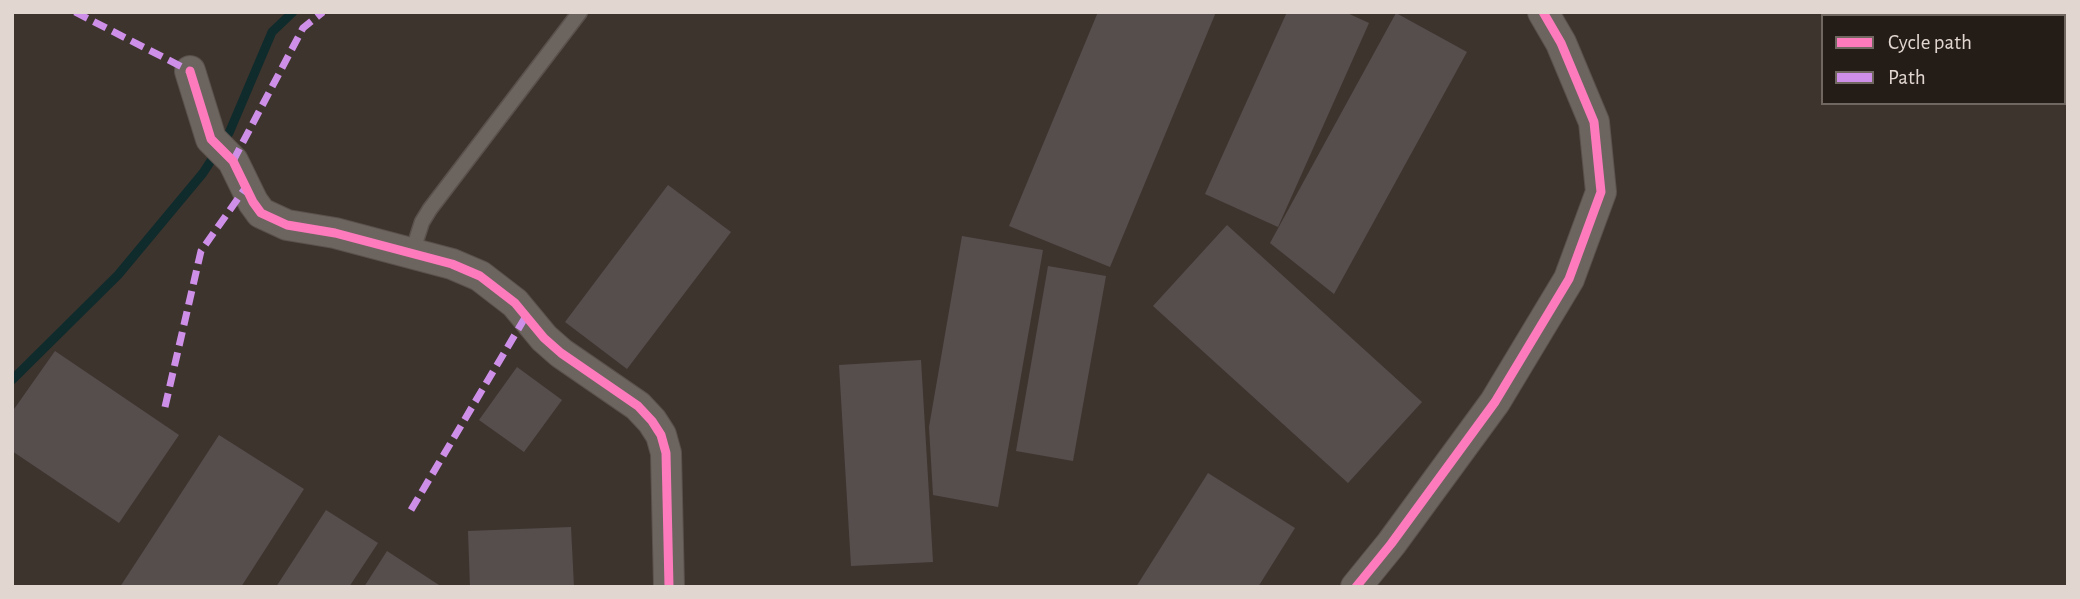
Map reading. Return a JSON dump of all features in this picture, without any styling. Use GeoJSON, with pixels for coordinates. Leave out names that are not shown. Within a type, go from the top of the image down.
{"type":"FeatureCollection","features":[{"type":"Feature","properties":{"kind":"street"},"geometry":{"type":"LineString","coordinates":[[1356,587],[1391,544],[1495,402],[1569,279],[1601,192],[1594,122],[1561,43],[1543,12]]}},
{"type":"Feature","properties":{"kind":"street"},"geometry":{"type":"LineString","coordinates":[[190,71],[218,146],[233,161],[261,213],[287,225],[335,233],[412,253],[452,264],[480,276],[515,303],[544,338],[561,353],[638,406],[652,421],[661,436],[666,453],[669,587]]}},
{"type":"Feature","properties":{"kind":"lane"},"geometry":{"type":"LineString","coordinates":[[412,253],[429,209],[580,12]]}},
{"type":"Feature","properties":{"kind":"building"},"geometry":{"type":"Polygon","coordinates":[[[1098,12],[1216,12],[1110,267],[1009,226],[1098,12]]]}},
{"type":"Feature","properties":{"kind":"building"},"geometry":{"type":"Polygon","coordinates":[[[1287,12],[1345,12],[1369,23],[1278,227],[1205,194],[1287,12]]]}},
{"type":"Feature","properties":{"kind":"building"},"geometry":{"type":"Polygon","coordinates":[[[1396,13],[1467,52],[1334,294],[1270,243],[1396,13]]]}},
{"type":"Feature","properties":{"kind":"building"},"geometry":{"type":"Polygon","coordinates":[[[668,185],[731,232],[627,369],[565,322],[668,185]]]}},
{"type":"Feature","properties":{"kind":"building"},"geometry":{"type":"Polygon","coordinates":[[[1227,225],[1422,402],[1348,483],[1153,306],[1227,225]]]}},
{"type":"Feature","properties":{"kind":"building"},"geometry":{"type":"Polygon","coordinates":[[[962,236],[1043,250],[998,507],[933,495],[929,427],[962,236]]]}},
{"type":"Feature","properties":{"kind":"building"},"geometry":{"type":"Polygon","coordinates":[[[1048,266],[1106,276],[1073,461],[1016,451],[1048,266]]]}},
{"type":"Feature","properties":{"kind":"building"},"geometry":{"type":"Polygon","coordinates":[[[55,351],[179,435],[119,523],[12,451],[12,412],[55,351]]]}},
{"type":"Feature","properties":{"kind":"building"},"geometry":{"type":"Polygon","coordinates":[[[921,360],[933,562],[851,566],[839,365],[921,360]]]}},
{"type":"Feature","properties":{"kind":"building"},"geometry":{"type":"Polygon","coordinates":[[[517,367],[562,400],[524,452],[479,420],[517,367]]]}},
{"type":"Feature","properties":{"kind":"building"},"geometry":{"type":"Polygon","coordinates":[[[219,435],[304,489],[241,587],[120,587],[219,435]]]}},
{"type":"Feature","properties":{"kind":"building"},"geometry":{"type":"Polygon","coordinates":[[[1208,473],[1295,528],[1258,587],[1136,587],[1208,473]]]}},
{"type":"Feature","properties":{"kind":"building"},"geometry":{"type":"Polygon","coordinates":[[[326,510],[378,543],[349,587],[276,587],[326,510]]]}},
{"type":"Feature","properties":{"kind":"building"},"geometry":{"type":"Polygon","coordinates":[[[571,527],[574,587],[470,587],[468,531],[571,527]]]}},
{"type":"Feature","properties":{"kind":"building"},"geometry":{"type":"Polygon","coordinates":[[[387,551],[442,587],[364,587],[387,551]]]}},
{"type":"Feature","properties":{"kind":"waterway"},"geometry":{"type":"LineString","coordinates":[[12,380],[118,275],[203,173],[229,133],[272,32],[293,12]]}},
{"type":"Feature","properties":{"kind":"marked path"},"geometry":{"type":"LineString","coordinates":[[75,12],[190,71]]}},
{"type":"Feature","properties":{"kind":"marked path"},"geometry":{"type":"LineString","coordinates":[[233,161],[303,28],[323,12]]}},
{"type":"Feature","properties":{"kind":"marked path"},"geometry":{"type":"LineString","coordinates":[[165,407],[201,251],[246,187]]}},
{"type":"Feature","properties":{"kind":"marked path"},"geometry":{"type":"LineString","coordinates":[[411,510],[526,316]]}},
{"type":"Feature","properties":{"kind":"cycle path"},"geometry":{"type":"LineString","coordinates":[[1356,587],[1391,544],[1495,402],[1569,279],[1601,192],[1594,122],[1561,43],[1543,12]]}},
{"type":"Feature","properties":{"kind":"cycle path"},"geometry":{"type":"LineString","coordinates":[[190,71],[211,139],[233,161],[261,213],[287,225],[335,233],[452,264],[480,276],[515,303],[544,338],[561,353],[638,406],[652,421],[661,435],[666,453],[669,587]]}}]}
